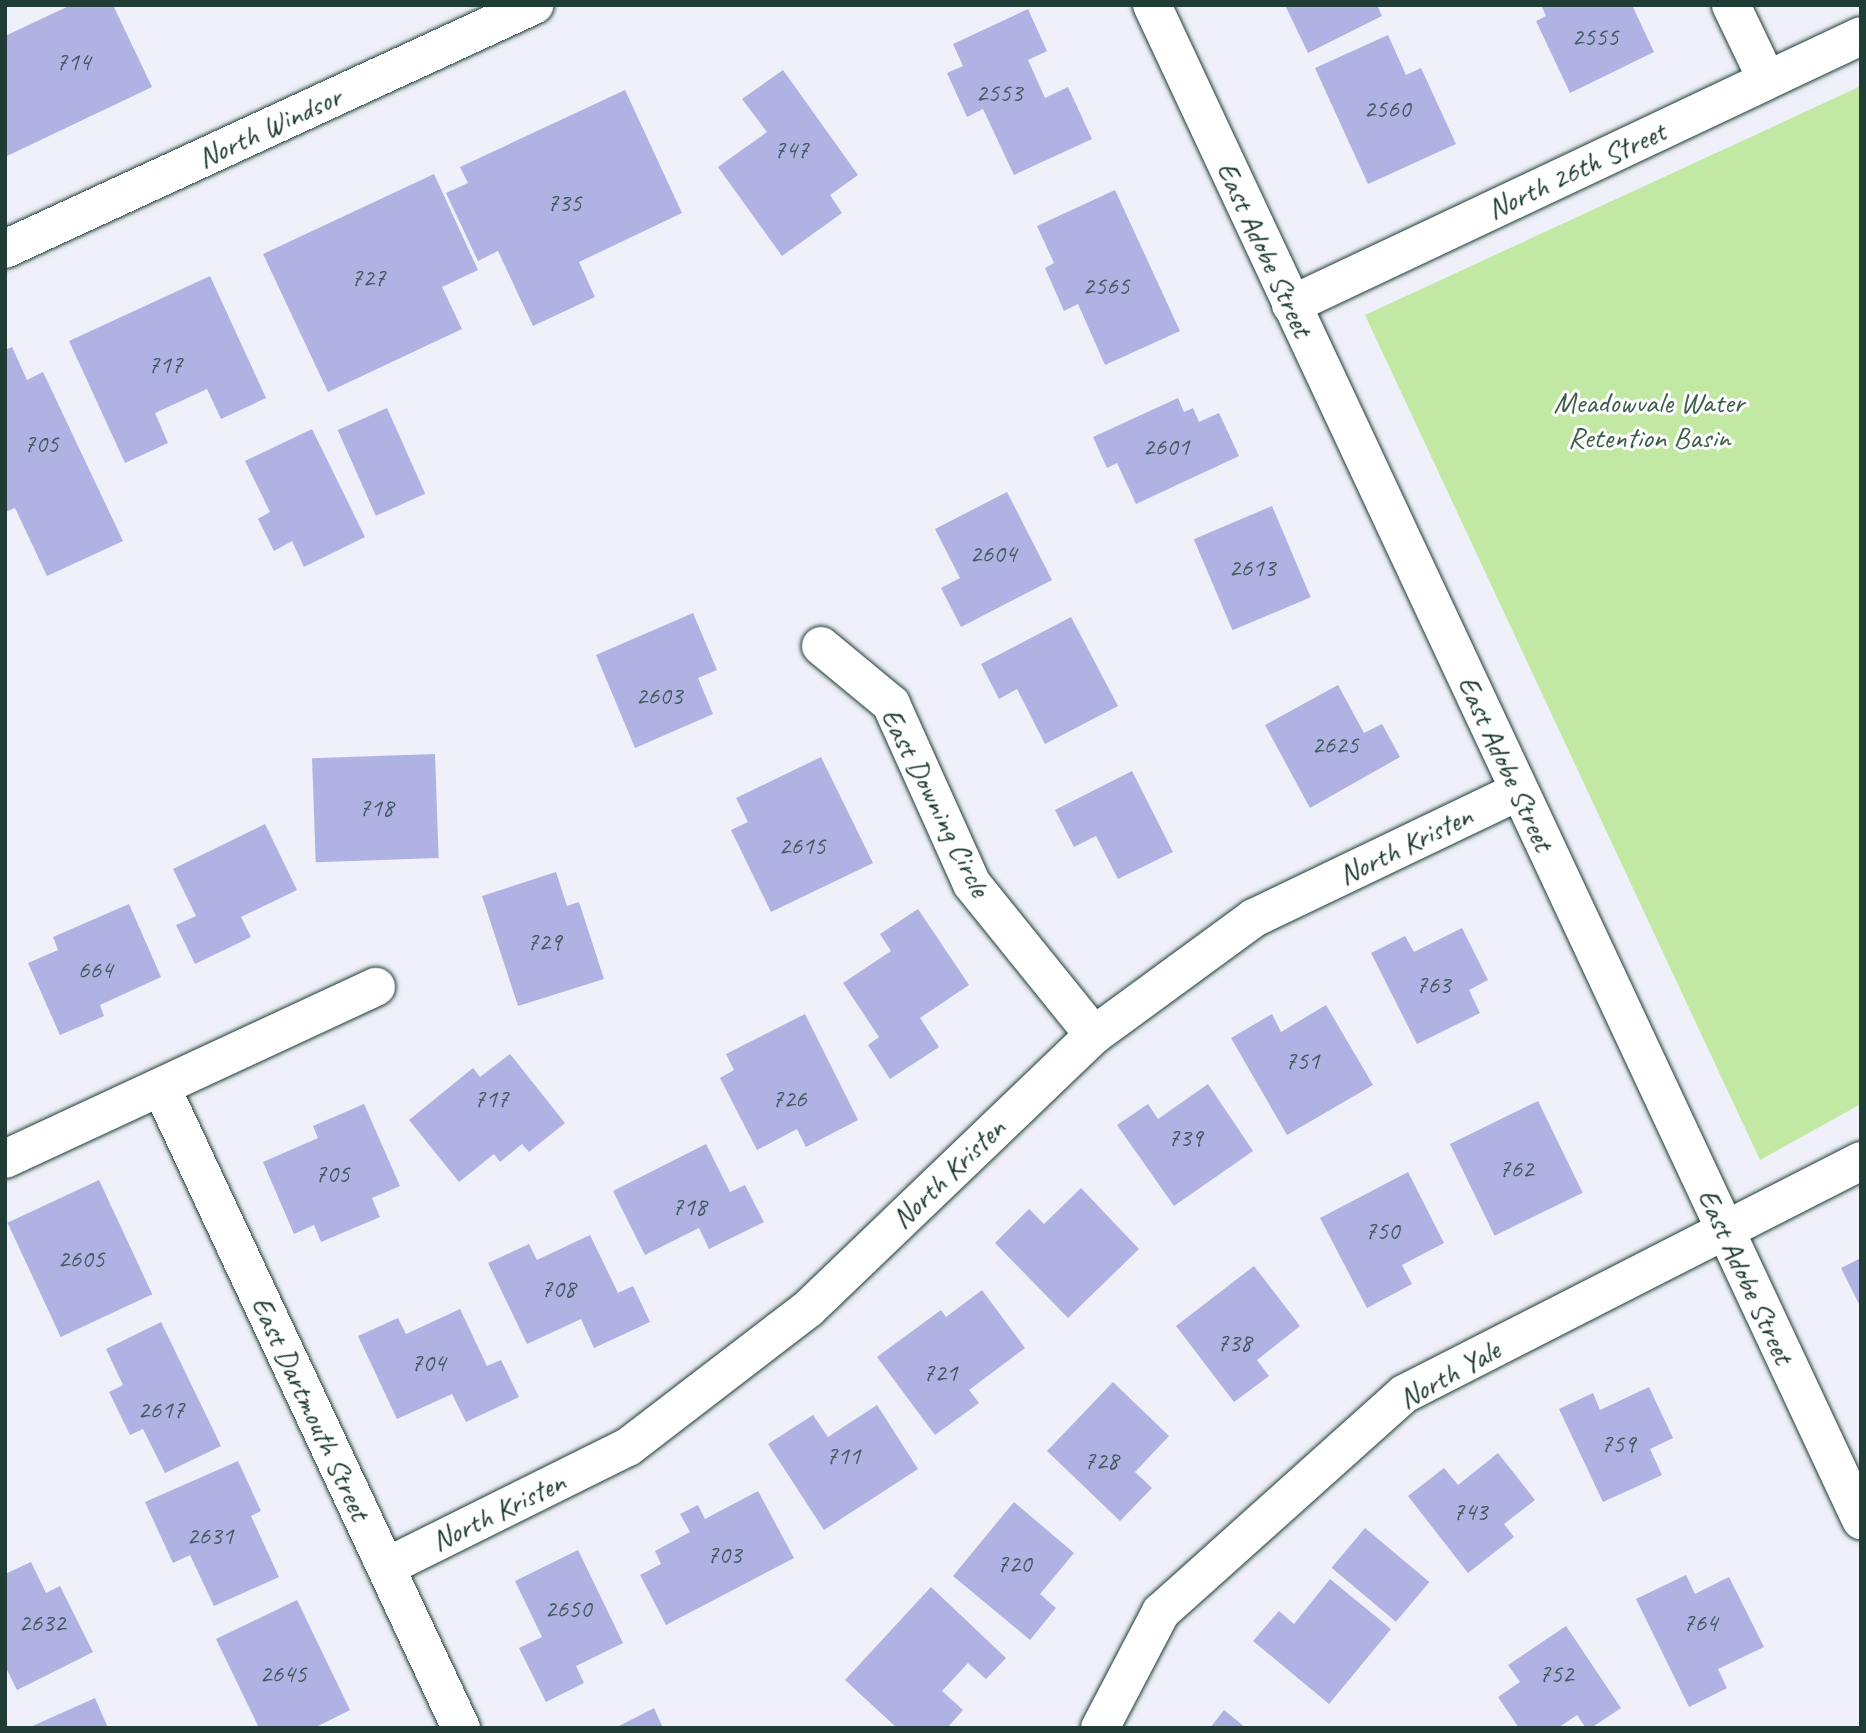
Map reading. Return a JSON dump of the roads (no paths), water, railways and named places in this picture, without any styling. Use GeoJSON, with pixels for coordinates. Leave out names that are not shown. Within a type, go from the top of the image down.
{"type":"FeatureCollection","features":[{"type":"Feature","properties":{"kind":"street","name":"North Windsor"},"geometry":{"type":"LineString","coordinates":[[5,249],[534,5]]}},
{"type":"Feature","properties":{"kind":"street","name":"East Adobe Street"},"geometry":{"type":"LineString","coordinates":[[1152,5],[1861,1520]]}},
{"type":"Feature","properties":{"kind":"street"},"geometry":{"type":"LineString","coordinates":[[1731,5],[1767,80]]}},
{"type":"Feature","properties":{"kind":"street","name":"North 26th Street"},"geometry":{"type":"LineString","coordinates":[[1291,305],[1861,36]]}},
{"type":"Feature","properties":{"kind":"street","name":"East Downing Circle"},"geometry":{"type":"LineString","coordinates":[[821,646],[891,704],[972,884],[1094,1034]]}},
{"type":"Feature","properties":{"kind":"street","name":"North Kristen"},"geometry":{"type":"LineString","coordinates":[[386,1567],[628,1447],[808,1309],[1094,1034],[1254,918],[1519,791]]}},
{"type":"Feature","properties":{"kind":"street"},"geometry":{"type":"LineString","coordinates":[[5,1159],[376,987]]}},
{"type":"Feature","properties":{"kind":"street","name":"East Dartmouth Street"},"geometry":{"type":"LineString","coordinates":[[160,1087],[461,1728]]}},
{"type":"Feature","properties":{"kind":"street","name":"North Yale"},"geometry":{"type":"LineString","coordinates":[[1100,1728],[1161,1612],[1404,1394],[1861,1161]]}},
{"type":"Feature","properties":{"kind":"park label","name":"Meadowvale Water Retention Basin"},"geometry":{"type":"Point","coordinates":[1649,419]}}]}
